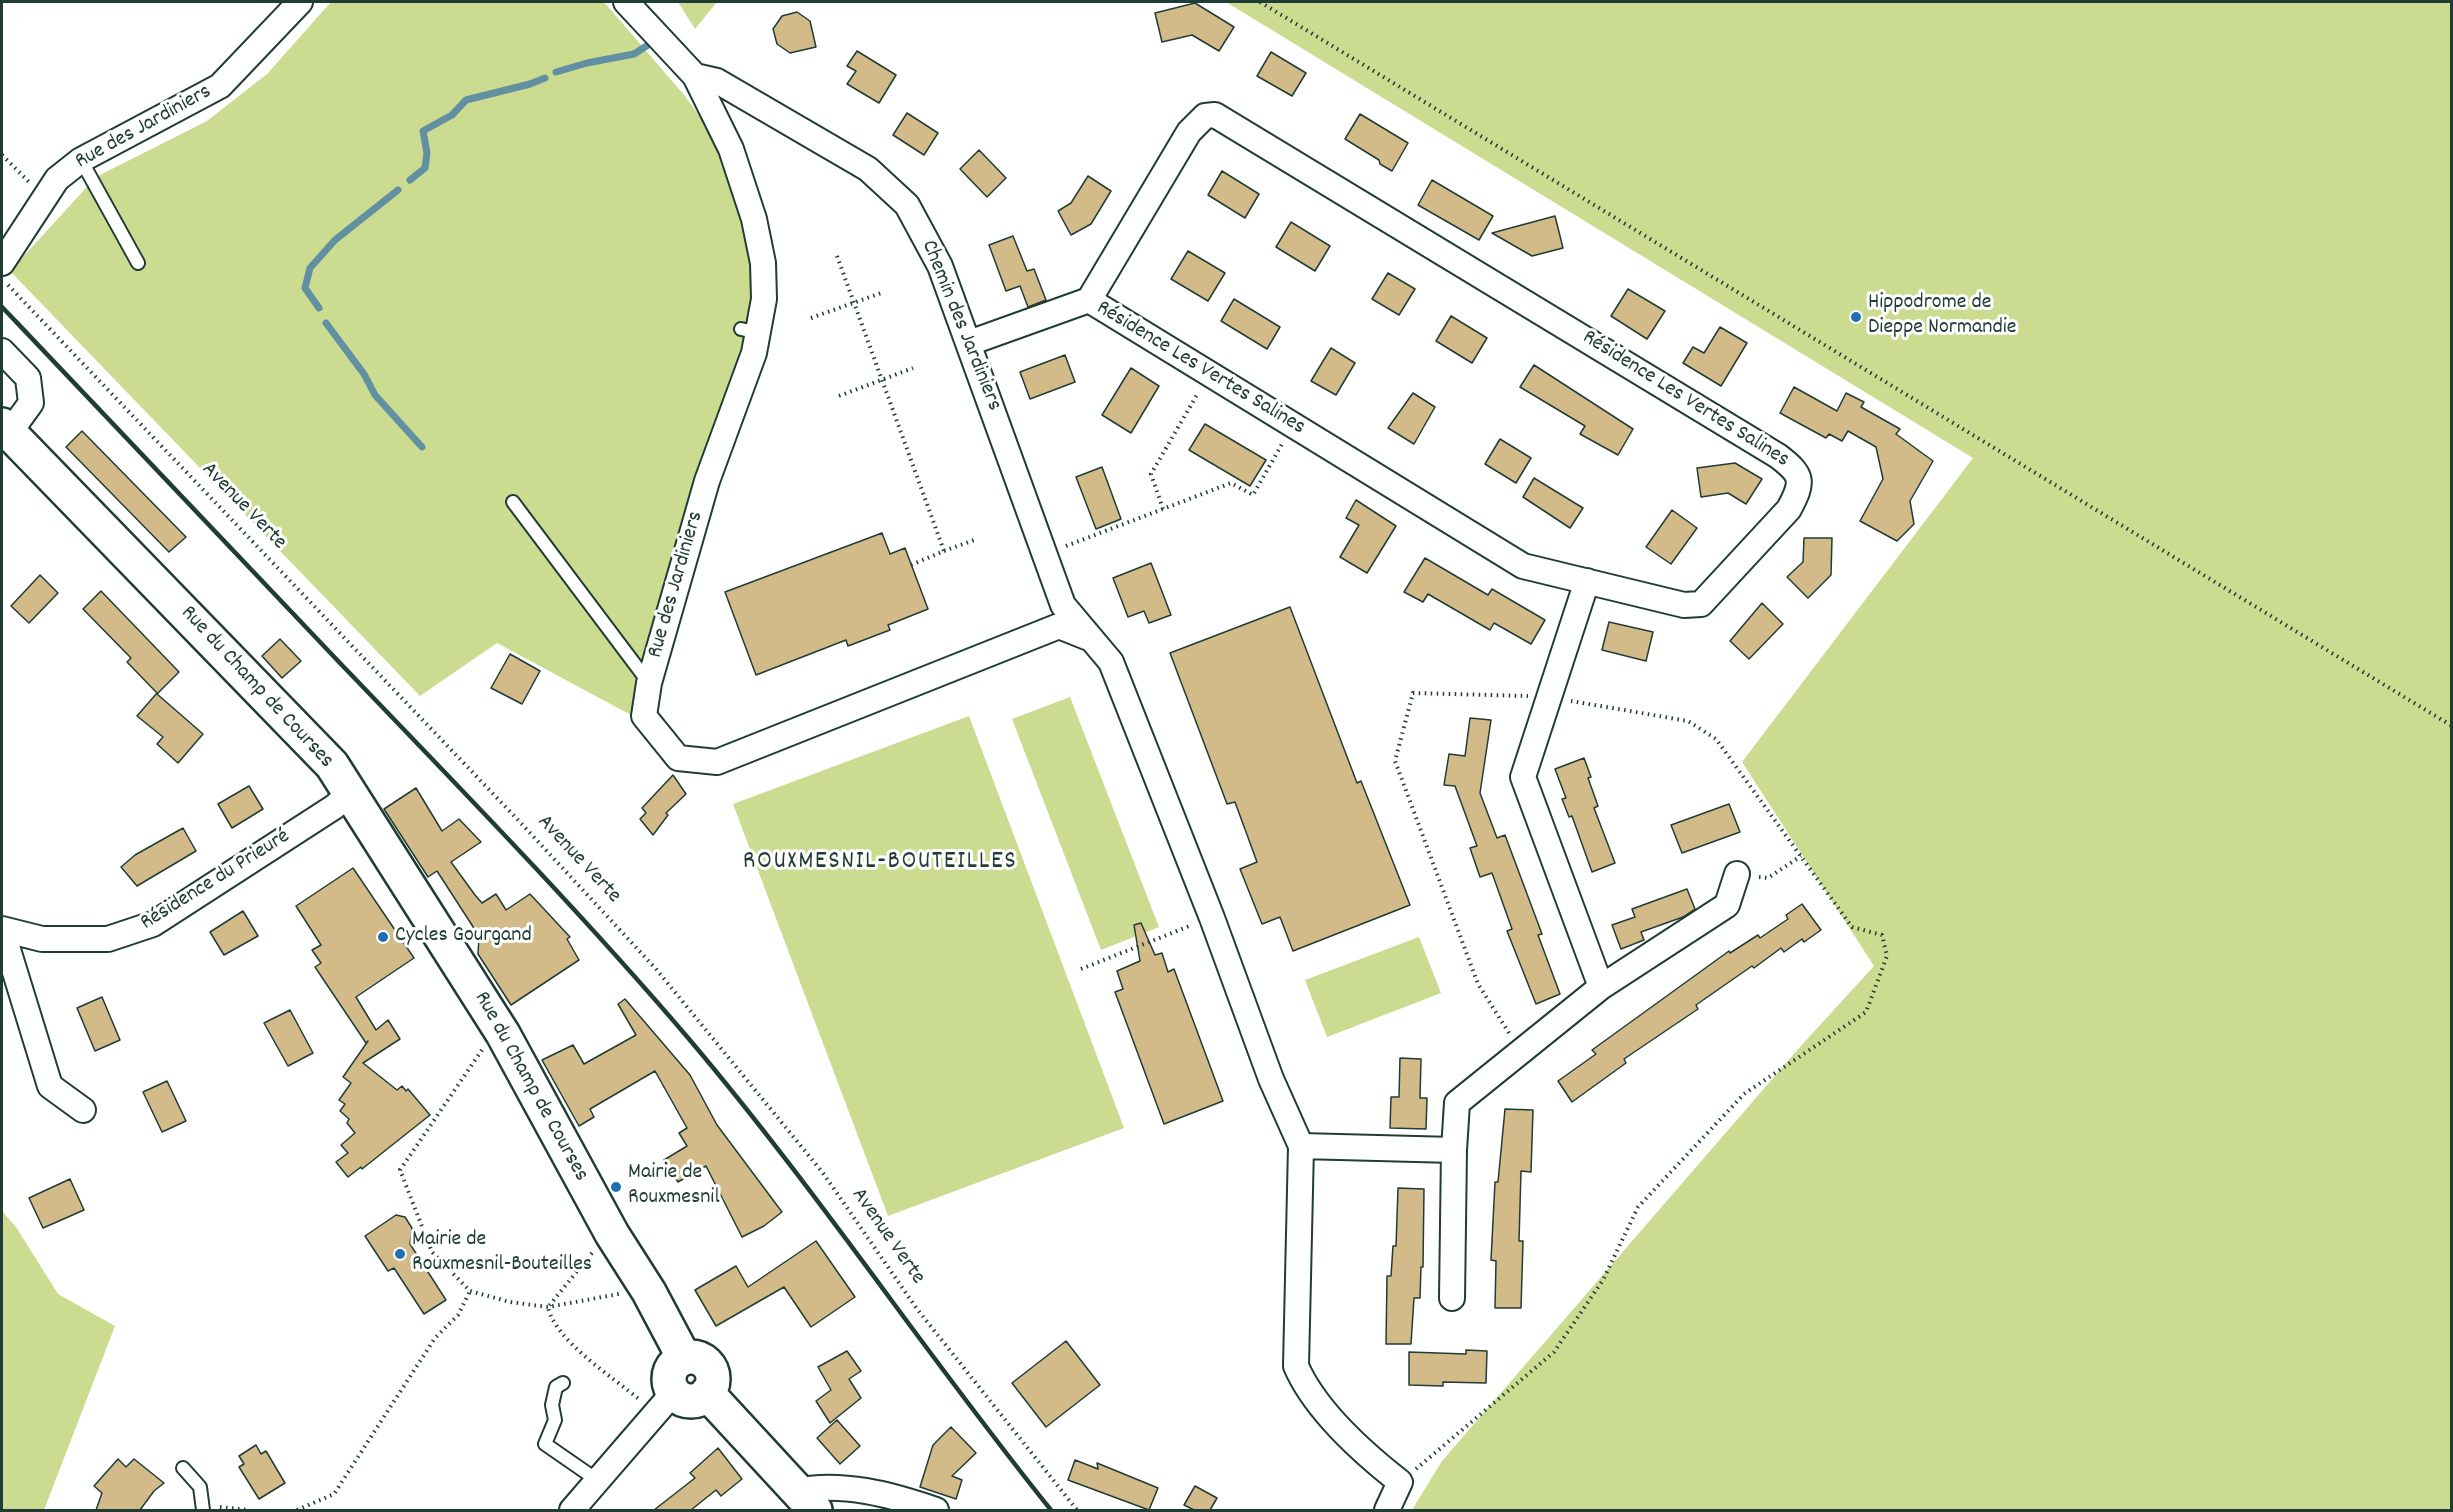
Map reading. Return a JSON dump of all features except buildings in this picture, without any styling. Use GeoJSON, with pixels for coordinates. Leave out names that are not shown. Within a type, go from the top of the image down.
{"type":"FeatureCollection","features":[{"type":"Feature","properties":{"kind":"main road","name":"Rue du Champ de Courses"},"geometry":{"type":"LineString","coordinates":[[6,428],[332,765],[503,1034],[612,1234],[684,1358]]}},
{"type":"Feature","properties":{"kind":"main road"},"geometry":{"type":"LineString","coordinates":[[684,1358],[698,1358],[709,1367],[713,1380],[707,1393],[694,1401],[680,1398],[664,1402],[670,1373],[684,1358]]}},
{"type":"Feature","properties":{"kind":"main road"},"geometry":{"type":"LineString","coordinates":[[707,1393],[805,1501]]}},
{"type":"Feature","properties":{"kind":"street","name":"Rue des Jardiniers"},"geometry":{"type":"LineString","coordinates":[[2,263],[57,179],[81,160],[220,86],[300,2]]}},
{"type":"Feature","properties":{"kind":"street","name":"Rue des Jardiniers"},"geometry":{"type":"LineString","coordinates":[[626,2],[694,76],[731,149],[754,219],[763,263],[764,299],[750,331],[649,683],[644,716],[678,758],[717,762],[1059,626],[1097,641]]}},
{"type":"Feature","properties":{"kind":"street","name":"Chemin des Jardiniers"},"geometry":{"type":"LineString","coordinates":[[694,76],[717,81],[868,170],[907,205],[940,266],[1063,605],[1097,641],[1111,662],[1212,918],[1271,1079],[1301,1146]]}},
{"type":"Feature","properties":{"kind":"street","name":"Résidence Les Vertes Salines"},"geometry":{"type":"LineString","coordinates":[[969,343],[1089,300],[1192,127],[1205,116],[1215,115],[1226,119],[1795,469],[1800,480],[1797,493],[1789,509],[1701,604],[1684,605],[1523,566],[1089,300]]}},
{"type":"Feature","properties":{"kind":"street"},"geometry":{"type":"LineString","coordinates":[[2,351],[28,378],[31,403],[6,428]]}},
{"type":"Feature","properties":{"kind":"street"},"geometry":{"type":"LineString","coordinates":[[1587,582],[1523,777],[1601,987]]}},
{"type":"Feature","properties":{"kind":"street","name":"Résidence du Prieuré"},"geometry":{"type":"LineString","coordinates":[[2,929],[42,939],[108,939],[153,924],[334,807],[349,794]]}},
{"type":"Feature","properties":{"kind":"street"},"geometry":{"type":"LineString","coordinates":[[1452,1298],[1457,1103],[1601,987],[1727,904],[1737,874]]}},
{"type":"Feature","properties":{"kind":"street","name":"Résidence du Prieuré"},"geometry":{"type":"LineString","coordinates":[[2,929],[50,1086],[83,1110]]}},
{"type":"Feature","properties":{"kind":"street"},"geometry":{"type":"LineString","coordinates":[[1387,1510],[1400,1482],[1368,1457],[1313,1396],[1305,1387],[1296,1366],[1301,1146],[1454,1150]]}},
{"type":"Feature","properties":{"kind":"street"},"geometry":{"type":"LineString","coordinates":[[572,1510],[664,1402]]}},
{"type":"Feature","properties":{"kind":"street"},"geometry":{"type":"LineString","coordinates":[[805,1501],[819,1486],[906,1500],[936,1510]]}},
{"type":"Feature","properties":{"kind":"lane"},"geometry":{"type":"LineString","coordinates":[[81,160],[138,263]]}},
{"type":"Feature","properties":{"kind":"lane"},"geometry":{"type":"LineString","coordinates":[[513,502],[649,683]]}},
{"type":"Feature","properties":{"kind":"lane"},"geometry":{"type":"LineString","coordinates":[[563,1383],[556,1387],[552,1405],[555,1420],[545,1444],[597,1480]]}},
{"type":"Feature","properties":{"kind":"lane"},"geometry":{"type":"LineString","coordinates":[[183,1468],[200,1487],[203,1509]]}},
{"type":"Feature","properties":{"kind":"path"},"geometry":{"type":"LineString","coordinates":[[1260,2],[2451,726]]}},
{"type":"Feature","properties":{"kind":"path"},"geometry":{"type":"LineString","coordinates":[[2,155],[44,196]]}},
{"type":"Feature","properties":{"kind":"path"},"geometry":{"type":"LineString","coordinates":[[837,256],[944,551]]}},
{"type":"Feature","properties":{"kind":"path","name":"Avenue Verte"},"geometry":{"type":"LineString","coordinates":[[2,278],[519,821],[656,969],[823,1173],[916,1309],[1077,1510]]}},
{"type":"Feature","properties":{"kind":"path"},"geometry":{"type":"LineString","coordinates":[[811,318],[884,292]]}},
{"type":"Feature","properties":{"kind":"path"},"geometry":{"type":"LineString","coordinates":[[839,396],[913,368]]}},
{"type":"Feature","properties":{"kind":"path"},"geometry":{"type":"LineString","coordinates":[[1163,509],[1151,474],[1209,374]]}},
{"type":"Feature","properties":{"kind":"path"},"geometry":{"type":"LineString","coordinates":[[1046,554],[1232,483],[1253,495],[1293,425]]}},
{"type":"Feature","properties":{"kind":"path"},"geometry":{"type":"LineString","coordinates":[[911,565],[977,539]]}},
{"type":"Feature","properties":{"kind":"path"},"geometry":{"type":"LineString","coordinates":[[1400,1482],[1554,1353],[1603,1280],[1638,1207],[1744,1094],[1866,1012],[1887,956],[1882,935],[1852,927],[1716,739],[1688,721],[1549,697],[1413,693],[1395,761],[1478,984],[1521,1052]]}},
{"type":"Feature","properties":{"kind":"path"},"geometry":{"type":"LineString","coordinates":[[1737,874],[1768,878],[1802,856]]}},
{"type":"Feature","properties":{"kind":"path"},"geometry":{"type":"LineString","coordinates":[[1081,969],[1212,918]]}},
{"type":"Feature","properties":{"kind":"path"},"geometry":{"type":"LineString","coordinates":[[503,1034],[489,1040],[400,1170],[432,1252],[470,1291],[510,1302],[548,1307],[628,1293],[640,1279]]}},
{"type":"Feature","properties":{"kind":"path"},"geometry":{"type":"LineString","coordinates":[[548,1307],[600,1243],[612,1234]]}},
{"type":"Feature","properties":{"kind":"path"},"geometry":{"type":"LineString","coordinates":[[297,1510],[334,1494],[435,1338],[458,1316],[470,1291]]}},
{"type":"Feature","properties":{"kind":"path"},"geometry":{"type":"LineString","coordinates":[[548,1307],[550,1317],[568,1340],[664,1402]]}},
{"type":"Feature","properties":{"kind":"path"},"geometry":{"type":"LineString","coordinates":[[203,1509],[248,1510]]}},
{"type":"Feature","properties":{"kind":"green space"},"geometry":{"type":"Polygon","coordinates":[[[331,2],[604,2],[685,96],[721,146],[754,256],[756,329],[700,473],[631,715],[497,643],[420,696],[10,271],[96,177],[207,121],[267,74],[331,2]]]}},
{"type":"Feature","properties":{"kind":"green space"},"geometry":{"type":"Polygon","coordinates":[[[678,2],[717,2],[695,29],[678,2]]]}},
{"type":"Feature","properties":{"kind":"green space"},"geometry":{"type":"Polygon","coordinates":[[[1226,2],[2451,2],[2451,1510],[1412,1510],[1442,1461],[1799,1048],[1874,966],[1742,762],[1973,458],[1226,2]]]}},
{"type":"Feature","properties":{"kind":"green space"},"geometry":{"type":"Polygon","coordinates":[[[1070,697],[1159,927],[1101,950],[1012,719],[1070,697]]]}},
{"type":"Feature","properties":{"kind":"green space"},"geometry":{"type":"Polygon","coordinates":[[[969,716],[1124,1128],[888,1216],[733,804],[969,716]]]}},
{"type":"Feature","properties":{"kind":"green space"},"geometry":{"type":"Polygon","coordinates":[[[1419,937],[1441,993],[1327,1037],[1305,980],[1419,937]]]}},
{"type":"Feature","properties":{"kind":"green space"},"geometry":{"type":"Polygon","coordinates":[[[2,1211],[16,1227],[58,1294],[115,1326],[44,1510],[2,1510],[2,1211]]]}},
{"type":"Feature","properties":{"kind":"waterway"},"geometry":{"type":"LineString","coordinates":[[556,72],[634,54],[648,45]]}},
{"type":"Feature","properties":{"kind":"waterway"},"geometry":{"type":"LineString","coordinates":[[410,180],[425,168],[427,153],[423,131],[452,115],[466,100],[545,78]]}},
{"type":"Feature","properties":{"kind":"waterway"},"geometry":{"type":"LineString","coordinates":[[319,308],[305,288],[310,268],[335,240],[398,190]]}},
{"type":"Feature","properties":{"kind":"waterway"},"geometry":{"type":"LineString","coordinates":[[326,323],[364,374],[375,395],[422,447]]}},
{"type":"Feature","properties":{"kind":"railway"},"geometry":{"type":"LineString","coordinates":[[2,307],[517,848],[689,1039],[782,1155],[960,1393],[1051,1510]]}},
{"type":"Feature","properties":{"kind":"place","name":"Hippodrome de Dieppe Normandie"},"geometry":{"type":"Point","coordinates":[1856,317]}},
{"type":"Feature","properties":{"kind":"place","name":"Cycles Gourgand"},"geometry":{"type":"Point","coordinates":[383,937]}},
{"type":"Feature","properties":{"kind":"place","name":"Mairie de Rouxmesnil"},"geometry":{"type":"Point","coordinates":[616,1187]}},
{"type":"Feature","properties":{"kind":"place","name":"Mairie de Rouxmesnil-Bouteilles"},"geometry":{"type":"Point","coordinates":[400,1254]}},
{"type":"Feature","properties":{"kind":"district","name":"ROUXMESNIL-BOUTEILLES"},"geometry":{"type":"Point","coordinates":[880,863]}}]}
